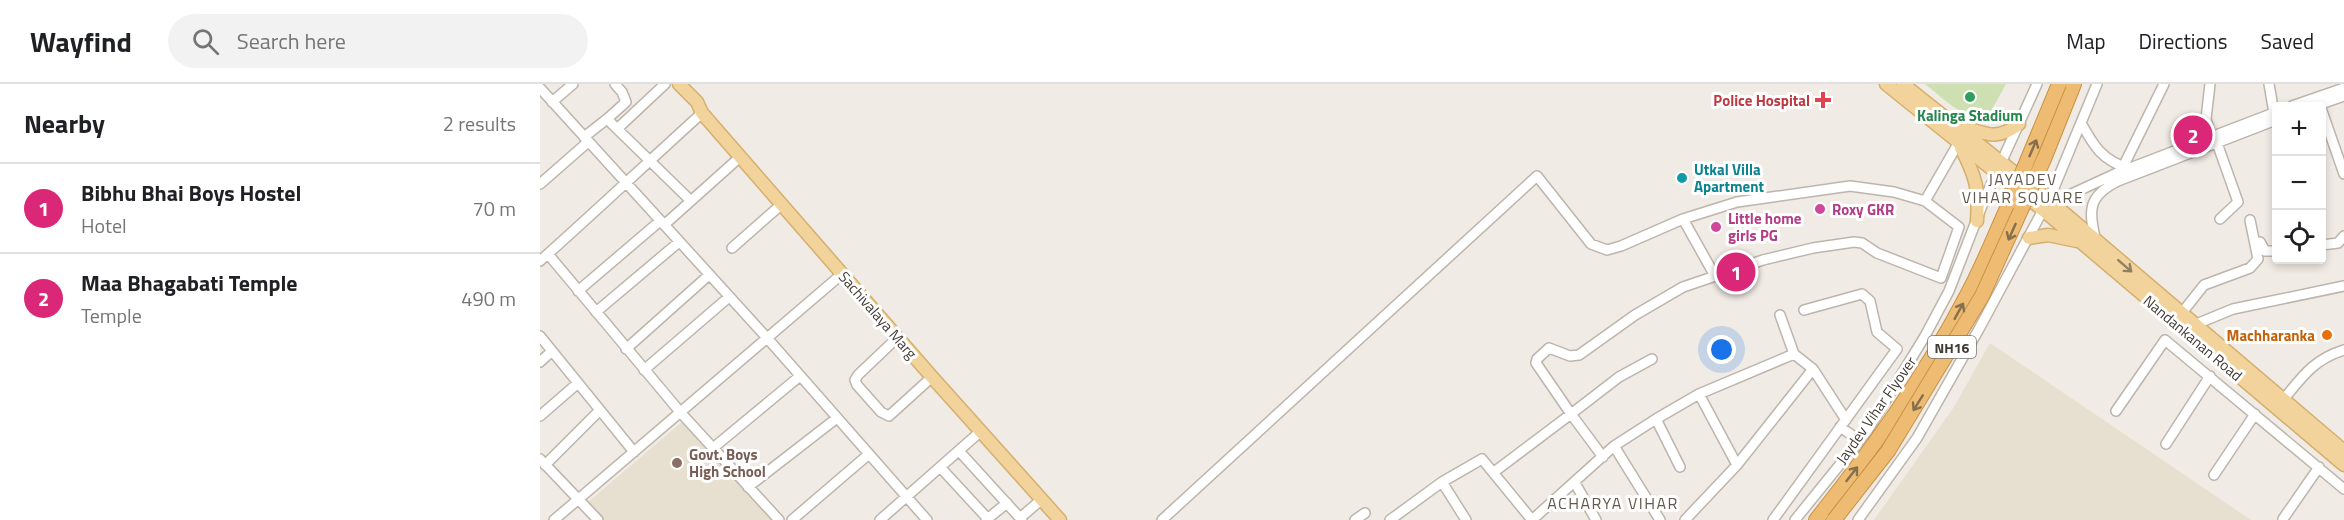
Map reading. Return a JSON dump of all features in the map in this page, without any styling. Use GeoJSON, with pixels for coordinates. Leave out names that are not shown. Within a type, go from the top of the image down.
{"type":"FeatureCollection","features":[{"type":"Feature","properties":{"kind":"highway","name":"Jaydev Vihar Flyover"},"geometry":{"type":"LineString","coordinates":[[1816,520],[1876,444],[1937,351],[1987,254],[2059,84]]}},
{"type":"Feature","properties":{"kind":"highway","name":"Jaydev Vihar Flyover"},"geometry":{"type":"LineString","coordinates":[[1834,520],[1888,451],[1982,296],[2023,207],[2074,84]]}},
{"type":"Feature","properties":{"kind":"main road","name":"Sachivalaya Marg"},"geometry":{"type":"LineString","coordinates":[[672,84],[692,108],[700,111]]}},
{"type":"Feature","properties":{"kind":"main road","name":"Sachivalaya Marg"},"geometry":{"type":"LineString","coordinates":[[679,84],[697,102],[700,111],[932,377],[1060,520]]}},
{"type":"Feature","properties":{"kind":"main road"},"geometry":{"type":"LineString","coordinates":[[1886,84],[1959,142],[2000,167]]}},
{"type":"Feature","properties":{"kind":"main road"},"geometry":{"type":"LineString","coordinates":[[1903,84],[1953,124],[2000,167],[2048,204]]}},
{"type":"Feature","properties":{"kind":"main road"},"geometry":{"type":"LineString","coordinates":[[1953,124],[2000,135],[2006,134],[2019,124]]}},
{"type":"Feature","properties":{"kind":"main road"},"geometry":{"type":"LineString","coordinates":[[1959,142],[1976,177],[1977,221]]}},
{"type":"Feature","properties":{"kind":"main road","name":"Nandankanan Road"},"geometry":{"type":"LineString","coordinates":[[2048,204],[2080,242],[2178,319],[2194,325],[2344,451]]}},
{"type":"Feature","properties":{"kind":"main road","name":"Nandankanan Road"},"geometry":{"type":"LineString","coordinates":[[2048,204],[2096,242],[2178,319],[2344,465]]}},
{"type":"Feature","properties":{"kind":"main road"},"geometry":{"type":"LineString","coordinates":[[2029,238],[2048,235],[2080,242]]}},
{"type":"Feature","properties":{"kind":"street"},"geometry":{"type":"LineString","coordinates":[[544,84],[544,95],[768,339],[927,520]]}},
{"type":"Feature","properties":{"kind":"street"},"geometry":{"type":"LineString","coordinates":[[544,95],[573,84]]}},
{"type":"Feature","properties":{"kind":"street"},"geometry":{"type":"LineString","coordinates":[[540,184],[626,102],[622,92],[615,84]]}},
{"type":"Feature","properties":{"kind":"street"},"geometry":{"type":"LineString","coordinates":[[617,129],[665,84]]}},
{"type":"Feature","properties":{"kind":"street"},"geometry":{"type":"LineString","coordinates":[[1795,520],[1859,440],[1900,377],[1949,291],[2037,84]]}},
{"type":"Feature","properties":{"kind":"street"},"geometry":{"type":"LineString","coordinates":[[1858,520],[1917,438],[2048,204],[2097,84]]}},
{"type":"Feature","properties":{"kind":"street"},"geometry":{"type":"LineString","coordinates":[[2126,168],[2164,84]]}},
{"type":"Feature","properties":{"kind":"street"},"geometry":{"type":"LineString","coordinates":[[2210,84],[2206,119],[2238,202],[2220,219]]}},
{"type":"Feature","properties":{"kind":"street"},"geometry":{"type":"LineString","coordinates":[[2269,84],[2273,102]]}},
{"type":"Feature","properties":{"kind":"street"},"geometry":{"type":"LineString","coordinates":[[2306,102],[2344,91]]}},
{"type":"Feature","properties":{"kind":"street"},"geometry":{"type":"LineString","coordinates":[[2326,103],[2344,91]]}},
{"type":"Feature","properties":{"kind":"street"},"geometry":{"type":"LineString","coordinates":[[700,111],[627,184],[544,257],[578,291],[681,413],[778,520]]}},
{"type":"Feature","properties":{"kind":"street"},"geometry":{"type":"LineString","coordinates":[[2096,242],[2090,219],[2091,209],[2095,199],[2104,188],[2118,180],[2272,117]]}},
{"type":"Feature","properties":{"kind":"street"},"geometry":{"type":"LineString","coordinates":[[607,119],[690,200]]}},
{"type":"Feature","properties":{"kind":"street"},"geometry":{"type":"LineString","coordinates":[[2081,123],[2100,153],[2126,168]]}},
{"type":"Feature","properties":{"kind":"street"},"geometry":{"type":"LineString","coordinates":[[2326,126],[2344,174]]}},
{"type":"Feature","properties":{"kind":"street"},"geometry":{"type":"LineString","coordinates":[[2048,204],[2126,168],[2214,140]]}},
{"type":"Feature","properties":{"kind":"street"},"geometry":{"type":"LineString","coordinates":[[1925,201],[1959,142]]}},
{"type":"Feature","properties":{"kind":"street"},"geometry":{"type":"LineString","coordinates":[[578,291],[740,157]]}},
{"type":"Feature","properties":{"kind":"street"},"geometry":{"type":"LineString","coordinates":[[1162,520],[1538,176],[1591,244],[1601,249],[1621,246],[1683,219],[1737,202],[1850,186],[1894,192],[1925,201],[1959,227],[1941,278],[1877,253],[1862,243],[1854,242],[1813,248],[1763,260],[1683,287],[1660,299],[1579,354],[1570,356],[1552,348],[1545,350],[1537,359],[1537,366],[1603,457]]}},
{"type":"Feature","properties":{"kind":"street"},"geometry":{"type":"LineString","coordinates":[[732,248],[782,204]]}},
{"type":"Feature","properties":{"kind":"street"},"geometry":{"type":"LineString","coordinates":[[1683,219],[1715,276]]}},
{"type":"Feature","properties":{"kind":"street"},"geometry":{"type":"LineString","coordinates":[[2116,411],[2178,319],[2204,285],[2250,268],[2258,259],[2250,220]]}},
{"type":"Feature","properties":{"kind":"street"},"geometry":{"type":"LineString","coordinates":[[2259,230],[2262,249],[2272,250]]}},
{"type":"Feature","properties":{"kind":"street"},"geometry":{"type":"LineString","coordinates":[[2326,244],[2338,243],[2344,236]]}},
{"type":"Feature","properties":{"kind":"street"},"geometry":{"type":"LineString","coordinates":[[596,312],[679,242]]}},
{"type":"Feature","properties":{"kind":"street"},"geometry":{"type":"LineString","coordinates":[[554,520],[842,274]]}},
{"type":"Feature","properties":{"kind":"street"},"geometry":{"type":"LineString","coordinates":[[626,348],[709,275]]}},
{"type":"Feature","properties":{"kind":"street"},"geometry":{"type":"LineString","coordinates":[[2194,325],[2232,309],[2344,286]]}},
{"type":"Feature","properties":{"kind":"street"},"geometry":{"type":"LineString","coordinates":[[1773,520],[1897,349],[1876,332],[1867,296],[1857,294],[1804,310]]}},
{"type":"Feature","properties":{"kind":"street"},"geometry":{"type":"LineString","coordinates":[[644,370],[729,297]]}},
{"type":"Feature","properties":{"kind":"street"},"geometry":{"type":"LineString","coordinates":[[1780,315],[1794,354],[1813,369],[1843,424],[1859,440]]}},
{"type":"Feature","properties":{"kind":"street"},"geometry":{"type":"LineString","coordinates":[[540,336],[634,452]]}},
{"type":"Feature","properties":{"kind":"street"},"geometry":{"type":"LineString","coordinates":[[898,337],[858,375],[855,380],[857,385],[881,412],[890,416],[932,377]]}},
{"type":"Feature","properties":{"kind":"street"},"geometry":{"type":"LineString","coordinates":[[2165,340],[2344,489]]}},
{"type":"Feature","properties":{"kind":"street"},"geometry":{"type":"LineString","coordinates":[[2283,400],[2317,361],[2328,354],[2344,350]]}},
{"type":"Feature","properties":{"kind":"street"},"geometry":{"type":"LineString","coordinates":[[540,362],[552,351]]}},
{"type":"Feature","properties":{"kind":"street"},"geometry":{"type":"LineString","coordinates":[[1390,520],[1442,482],[1482,459],[1532,520],[1614,446],[1656,419],[1699,394],[1794,354]]}},
{"type":"Feature","properties":{"kind":"street"},"geometry":{"type":"LineString","coordinates":[[1494,472],[1619,377],[1652,359]]}},
{"type":"Feature","properties":{"kind":"street"},"geometry":{"type":"LineString","coordinates":[[1884,367],[1900,377]]}},
{"type":"Feature","properties":{"kind":"street"},"geometry":{"type":"LineString","coordinates":[[1686,520],[1737,465],[1813,369]]}},
{"type":"Feature","properties":{"kind":"street"},"geometry":{"type":"LineString","coordinates":[[713,448],[800,376]]}},
{"type":"Feature","properties":{"kind":"street"},"geometry":{"type":"LineString","coordinates":[[2166,444],[2210,376]]}},
{"type":"Feature","properties":{"kind":"street"},"geometry":{"type":"LineString","coordinates":[[540,416],[578,383]]}},
{"type":"Feature","properties":{"kind":"street"},"geometry":{"type":"LineString","coordinates":[[1699,394],[1737,465]]}},
{"type":"Feature","properties":{"kind":"street"},"geometry":{"type":"LineString","coordinates":[[598,520],[542,462],[600,410]]}},
{"type":"Feature","properties":{"kind":"street"},"geometry":{"type":"LineString","coordinates":[[2214,475],[2255,414]]}},
{"type":"Feature","properties":{"kind":"street"},"geometry":{"type":"LineString","coordinates":[[748,487],[837,418]]}},
{"type":"Feature","properties":{"kind":"street"},"geometry":{"type":"LineString","coordinates":[[1656,419],[1680,467]]}},
{"type":"Feature","properties":{"kind":"street"},"geometry":{"type":"LineString","coordinates":[[880,520],[981,431]]}},
{"type":"Feature","properties":{"kind":"street"},"geometry":{"type":"LineString","coordinates":[[1614,446],[1660,520]]}},
{"type":"Feature","properties":{"kind":"street"},"geometry":{"type":"LineString","coordinates":[[959,451],[1021,519],[1042,499]]}},
{"type":"Feature","properties":{"kind":"street"},"geometry":{"type":"LineString","coordinates":[[792,520],[868,454]]}},
{"type":"Feature","properties":{"kind":"street"},"geometry":{"type":"LineString","coordinates":[[940,467],[987,519],[1007,503]]}},
{"type":"Feature","properties":{"kind":"street"},"geometry":{"type":"LineString","coordinates":[[2283,519],[2319,467]]}},
{"type":"Feature","properties":{"kind":"street"},"geometry":{"type":"LineString","coordinates":[[1442,482],[1467,520]]}},
{"type":"Feature","properties":{"kind":"street"},"geometry":{"type":"LineString","coordinates":[[1575,483],[1596,520]]}},
{"type":"Feature","properties":{"kind":"street"},"geometry":{"type":"LineString","coordinates":[[1355,520],[1365,513]]}},
{"type":"Feature","properties":{"kind":"shaded area"},"geometry":{"type":"Polygon","coordinates":[[[1990,343],[2251,520],[1874,520],[1954,407],[1990,343]]]}},
{"type":"Feature","properties":{"kind":"shaded area","name":"Govt. Boys High School"},"geometry":{"type":"Polygon","coordinates":[[[682,422],[772,520],[601,520],[586,504],[682,422]]]}},
{"type":"Feature","properties":{"kind":"green space","name":"Kalinga Stadium"},"geometry":{"type":"Polygon","coordinates":[[[1925,84],[2006,84],[1986,120],[1969,116],[1925,84]]]}},
{"type":"Feature","properties":{"kind":"place","name":"Kalinga Stadium"},"geometry":{"type":"Point","coordinates":[1970,97]}},
{"type":"Feature","properties":{"kind":"place","name":"Police Hospital"},"geometry":{"type":"Point","coordinates":[1823,100]}},
{"type":"Feature","properties":{"kind":"place","name":"Maa Bhagabati Temple"},"geometry":{"type":"Point","coordinates":[2193,135]}},
{"type":"Feature","properties":{"kind":"place","name":"Utkal Villa Apartment"},"geometry":{"type":"Point","coordinates":[1682,178]}},
{"type":"Feature","properties":{"kind":"place","name":"Roxy GKR"},"geometry":{"type":"Point","coordinates":[1820,209]}},
{"type":"Feature","properties":{"kind":"place","name":"Little home girls PG"},"geometry":{"type":"Point","coordinates":[1716,227]}},
{"type":"Feature","properties":{"kind":"place","name":"Bibhu Bhai Boys Hostel"},"geometry":{"type":"Point","coordinates":[1736,272]}},
{"type":"Feature","properties":{"kind":"place","name":"Machharanka"},"geometry":{"type":"Point","coordinates":[2327,335]}},
{"type":"Feature","properties":{"kind":"place","name":"Govt. Boys High School"},"geometry":{"type":"Point","coordinates":[677,463]}},
{"type":"Feature","properties":{"kind":"district","name":"JAYADEV VIHAR SQUARE"},"geometry":{"type":"Point","coordinates":[2023,188]}},
{"type":"Feature","properties":{"kind":"district","name":"ACHARYA VIHAR"},"geometry":{"type":"Point","coordinates":[1613,503]}}]}
